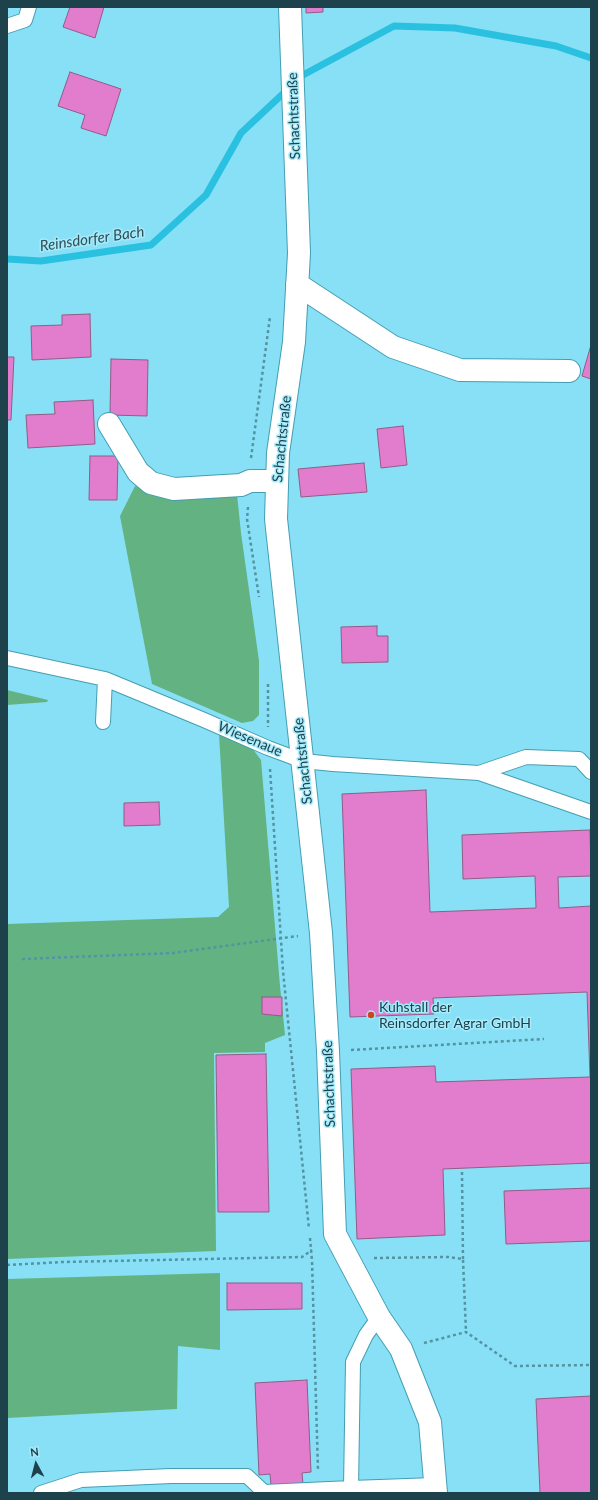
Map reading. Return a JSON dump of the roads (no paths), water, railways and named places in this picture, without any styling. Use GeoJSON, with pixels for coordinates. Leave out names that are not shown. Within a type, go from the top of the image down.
{"type":"FeatureCollection","features":[{"type":"Feature","properties":{"kind":"street","name":"Schachtstraße"},"geometry":{"type":"LineString","coordinates":[[290,7],[299,253],[294,342],[278,453],[276,519],[303,760],[320,934],[328,1051],[335,1234],[379,1317],[401,1349],[430,1422],[435,1489]]}},
{"type":"Feature","properties":{"kind":"street"},"geometry":{"type":"LineString","coordinates":[[297,284],[392,347],[460,370],[569,371]]}},
{"type":"Feature","properties":{"kind":"street"},"geometry":{"type":"LineString","coordinates":[[109,424],[138,472],[151,483],[174,489],[241,486],[250,480],[277,481]]}},
{"type":"Feature","properties":{"kind":"lane"},"geometry":{"type":"LineString","coordinates":[[7,26],[25,20],[29,7]]}},
{"type":"Feature","properties":{"kind":"lane","name":"Wiesenaue"},"geometry":{"type":"LineString","coordinates":[[7,658],[105,679],[268,748],[303,760],[333,764],[479,773],[591,812]]}},
{"type":"Feature","properties":{"kind":"lane"},"geometry":{"type":"LineString","coordinates":[[103,722],[105,679]]}},
{"type":"Feature","properties":{"kind":"lane"},"geometry":{"type":"LineString","coordinates":[[479,773],[526,757],[579,759],[591,772]]}},
{"type":"Feature","properties":{"kind":"lane"},"geometry":{"type":"LineString","coordinates":[[351,1488],[353,1362],[366,1335],[379,1317]]}},
{"type":"Feature","properties":{"kind":"lane"},"geometry":{"type":"LineString","coordinates":[[41,1493],[81,1480],[171,1476],[246,1476],[264,1492],[351,1488],[435,1489]]}},
{"type":"Feature","properties":{"kind":"waterway","name":"Reinsdorfer Bach"},"geometry":{"type":"LineString","coordinates":[[297,80],[303,75],[394,26],[455,28],[556,46],[591,58]]}},
{"type":"Feature","properties":{"kind":"waterway","name":"Reinsdorfer Bach"},"geometry":{"type":"LineString","coordinates":[[7,259],[41,261],[151,245],[206,195],[241,133],[288,89]]}},
{"type":"Feature","properties":{"kind":"place","name":"Kuhstall der Reinsdorfer Agrar GmbH"},"geometry":{"type":"Point","coordinates":[371,1015]}}]}
